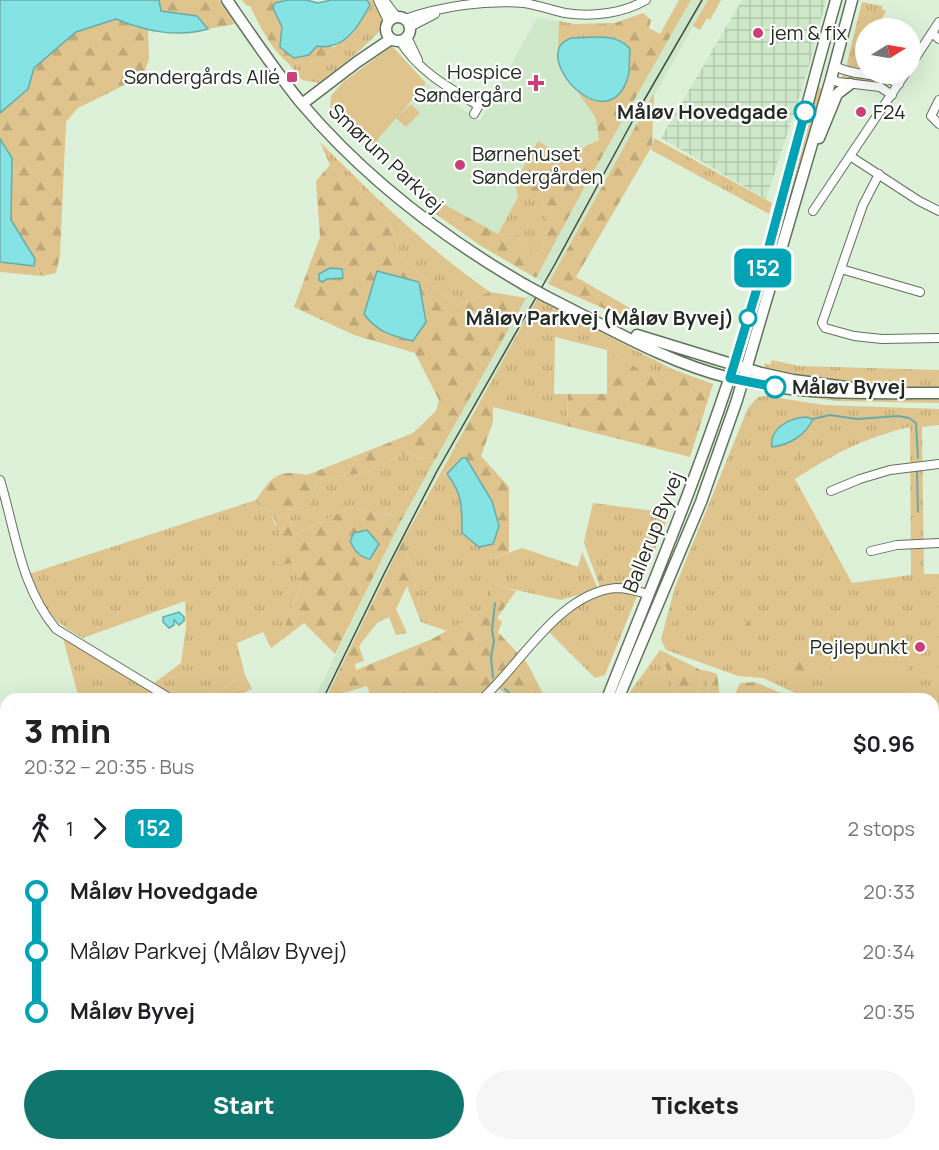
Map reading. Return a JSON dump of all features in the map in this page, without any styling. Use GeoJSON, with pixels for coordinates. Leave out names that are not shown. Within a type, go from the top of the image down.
{"type":"FeatureCollection","features":[{"type":"Feature","properties":{"kind":"main road","name":"Smørum Parkvej"},"geometry":{"type":"LineString","coordinates":[[227,0],[302,104],[363,167],[399,200],[473,254],[547,297],[688,365],[732,372]]}},
{"type":"Feature","properties":{"kind":"main road"},"geometry":{"type":"LineString","coordinates":[[747,369],[852,0]]}},
{"type":"Feature","properties":{"kind":"main road"},"geometry":{"type":"LineString","coordinates":[[836,2],[842,16],[836,43],[836,62]]}},
{"type":"Feature","properties":{"kind":"main road"},"geometry":{"type":"LineString","coordinates":[[732,372],[776,223],[836,2]]}},
{"type":"Feature","properties":{"kind":"main road"},"geometry":{"type":"LineString","coordinates":[[829,25],[831,36],[824,71],[831,79]]}},
{"type":"Feature","properties":{"kind":"main road"},"geometry":{"type":"LineString","coordinates":[[302,104],[398,29]]}},
{"type":"Feature","properties":{"kind":"main road"},"geometry":{"type":"LineString","coordinates":[[806,165],[837,94],[850,84]]}},
{"type":"Feature","properties":{"kind":"main road","name":"Smørum Parkvej"},"geometry":{"type":"LineString","coordinates":[[590,318],[732,372]]}},
{"type":"Feature","properties":{"kind":"main road"},"geometry":{"type":"LineString","coordinates":[[732,372],[747,369],[793,380],[893,393]]}},
{"type":"Feature","properties":{"kind":"main road","name":"Ballerup Byvej"},"geometry":{"type":"LineString","coordinates":[[621,693],[701,502],[747,369]]}},
{"type":"Feature","properties":{"kind":"main road"},"geometry":{"type":"LineString","coordinates":[[732,372],[743,381],[821,393],[939,393]]}},
{"type":"Feature","properties":{"kind":"main road","name":"Ballerup Byvej"},"geometry":{"type":"LineString","coordinates":[[609,693],[697,469],[732,372]]}},
{"type":"Feature","properties":{"kind":"street"},"geometry":{"type":"LineString","coordinates":[[378,0],[398,29]]}},
{"type":"Feature","properties":{"kind":"street"},"geometry":{"type":"LineString","coordinates":[[384,0],[416,63],[436,80],[479,106]]}},
{"type":"Feature","properties":{"kind":"street"},"geometry":{"type":"LineString","coordinates":[[398,29],[438,11],[481,3],[525,3],[566,13],[594,14],[622,10],[645,0]]}},
{"type":"Feature","properties":{"kind":"street"},"geometry":{"type":"LineString","coordinates":[[921,50],[939,22]]}},
{"type":"Feature","properties":{"kind":"street"},"geometry":{"type":"LineString","coordinates":[[932,33],[939,39]]}},
{"type":"Feature","properties":{"kind":"street"},"geometry":{"type":"LineString","coordinates":[[836,62],[843,71],[855,73]]}},
{"type":"Feature","properties":{"kind":"street"},"geometry":{"type":"LineString","coordinates":[[831,79],[850,84],[880,87],[891,94]]}},
{"type":"Feature","properties":{"kind":"street"},"geometry":{"type":"LineString","coordinates":[[813,211],[899,84]]}},
{"type":"Feature","properties":{"kind":"street"},"geometry":{"type":"LineString","coordinates":[[474,114],[484,97]]}},
{"type":"Feature","properties":{"kind":"street"},"geometry":{"type":"LineString","coordinates":[[939,100],[931,116],[939,124]]}},
{"type":"Feature","properties":{"kind":"street"},"geometry":{"type":"LineString","coordinates":[[850,156],[919,201],[939,211]]}},
{"type":"Feature","properties":{"kind":"street"},"geometry":{"type":"LineString","coordinates":[[879,174],[863,205],[822,322],[825,328],[854,336],[939,338]]}},
{"type":"Feature","properties":{"kind":"street"},"geometry":{"type":"LineString","coordinates":[[841,269],[920,292]]}},
{"type":"Feature","properties":{"kind":"street"},"geometry":{"type":"LineString","coordinates":[[831,491],[890,470],[939,464]]}},
{"type":"Feature","properties":{"kind":"street"},"geometry":{"type":"LineString","coordinates":[[0,480],[25,575],[42,612],[56,629],[162,693]]}},
{"type":"Feature","properties":{"kind":"street"},"geometry":{"type":"LineString","coordinates":[[871,551],[897,545],[939,543]]}},
{"type":"Feature","properties":{"kind":"street"},"geometry":{"type":"LineString","coordinates":[[489,693],[557,617],[584,598],[617,588],[648,594]]}},
{"type":"Feature","properties":{"kind":"shaded area"},"geometry":{"type":"Polygon","coordinates":[[[691,0],[708,0],[548,284],[536,278],[584,188],[691,0]]]}},
{"type":"Feature","properties":{"kind":"shaded area"},"geometry":{"type":"Polygon","coordinates":[[[742,0],[826,0],[808,70],[766,199],[661,138],[742,0]]]}},
{"type":"Feature","properties":{"kind":"shaded area","name":"Børnehuset Søndergården"},"geometry":{"type":"Polygon","coordinates":[[[537,18],[559,21],[559,61],[564,74],[597,118],[599,140],[571,153],[567,150],[561,154],[538,141],[518,197],[498,234],[440,202],[378,148],[377,139],[426,83],[480,121],[537,18]]]}},
{"type":"Feature","properties":{"kind":"shaded area"},"geometry":{"type":"Polygon","coordinates":[[[528,294],[537,299],[412,521],[329,693],[317,693],[403,517],[528,294]]]}},
{"type":"Feature","properties":{"kind":"green space"},"geometry":{"type":"Polygon","coordinates":[[[159,0],[219,0],[235,24],[208,29],[197,16],[161,11],[159,0]]]}},
{"type":"Feature","properties":{"kind":"green space"},"geometry":{"type":"Polygon","coordinates":[[[242,0],[288,0],[282,1],[273,8],[282,27],[280,47],[334,47],[324,59],[290,65],[272,45],[250,6],[242,0]]]}},
{"type":"Feature","properties":{"kind":"green space"},"geometry":{"type":"Polygon","coordinates":[[[367,0],[375,0],[382,17],[380,31],[357,53],[319,83],[302,80],[290,65],[324,59],[334,47],[353,33],[370,5],[367,0]]]}},
{"type":"Feature","properties":{"kind":"green space"},"geometry":{"type":"Polygon","coordinates":[[[679,0],[691,0],[584,188],[536,278],[481,246],[433,212],[440,202],[498,234],[520,235],[535,254],[541,252],[549,225],[543,201],[526,196],[524,180],[544,161],[571,153],[599,140],[596,118],[577,91],[595,101],[624,42],[616,38],[615,23],[643,13],[651,20],[649,28],[660,34],[679,0]]]}},
{"type":"Feature","properties":{"kind":"green space"},"geometry":{"type":"Polygon","coordinates":[[[708,0],[721,0],[710,20],[707,18],[700,30],[693,26],[708,0]]]}},
{"type":"Feature","properties":{"kind":"green space"},"geometry":{"type":"Polygon","coordinates":[[[862,2],[882,6],[882,9],[886,11],[882,18],[858,18],[862,2]]]}},
{"type":"Feature","properties":{"kind":"green space"},"geometry":{"type":"Polygon","coordinates":[[[116,19],[137,28],[148,29],[149,59],[143,76],[78,108],[66,122],[60,255],[56,273],[42,276],[34,266],[35,259],[11,220],[12,158],[0,139],[0,113],[28,89],[34,68],[76,32],[116,19]]]}},
{"type":"Feature","properties":{"kind":"green space"},"geometry":{"type":"Polygon","coordinates":[[[559,21],[575,24],[615,23],[616,38],[571,38],[558,49],[559,21]]]}},
{"type":"Feature","properties":{"kind":"green space"},"geometry":{"type":"Polygon","coordinates":[[[855,31],[855,69],[846,68],[855,31]]]}},
{"type":"Feature","properties":{"kind":"green space"},"geometry":{"type":"Polygon","coordinates":[[[392,46],[426,83],[399,115],[411,104],[420,113],[406,127],[396,118],[378,139],[378,148],[330,111],[331,96],[343,82],[392,46]]]}},
{"type":"Feature","properties":{"kind":"green space"},"geometry":{"type":"Polygon","coordinates":[[[843,73],[855,75],[855,80],[842,78],[843,73]]]}},
{"type":"Feature","properties":{"kind":"green space"},"geometry":{"type":"Polygon","coordinates":[[[817,85],[824,91],[756,317],[759,297],[817,85]]]}},
{"type":"Feature","properties":{"kind":"green space"},"geometry":{"type":"Polygon","coordinates":[[[654,93],[652,146],[576,277],[635,311],[630,320],[548,284],[654,93]]]}},
{"type":"Feature","properties":{"kind":"green space"},"geometry":{"type":"Polygon","coordinates":[[[654,138],[772,203],[769,214],[651,150],[654,138]]]}},
{"type":"Feature","properties":{"kind":"green space"},"geometry":{"type":"Polygon","coordinates":[[[538,141],[560,154],[567,150],[571,153],[544,161],[543,201],[549,225],[541,252],[535,254],[520,235],[498,234],[518,197],[515,182],[538,141]]]}},
{"type":"Feature","properties":{"kind":"green space"},"geometry":{"type":"Polygon","coordinates":[[[320,142],[423,240],[490,292],[456,306],[403,258],[390,224],[330,165],[320,142]]]}},
{"type":"Feature","properties":{"kind":"green space"},"geometry":{"type":"Polygon","coordinates":[[[330,165],[390,224],[403,258],[456,306],[490,292],[526,298],[436,458],[420,459],[408,452],[363,473],[318,479],[309,506],[287,510],[293,536],[349,508],[403,517],[335,654],[304,623],[278,643],[302,582],[293,563],[275,565],[288,537],[280,538],[272,512],[259,507],[256,500],[277,476],[289,473],[307,475],[413,433],[436,411],[439,400],[415,353],[354,335],[294,307],[320,237],[316,181],[330,165]]]}},
{"type":"Feature","properties":{"kind":"green space"},"geometry":{"type":"Polygon","coordinates":[[[0,262],[34,266],[42,276],[0,272],[0,262]]]}},
{"type":"Feature","properties":{"kind":"green space"},"geometry":{"type":"Polygon","coordinates":[[[537,299],[672,369],[659,377],[642,371],[607,350],[555,337],[554,394],[568,394],[567,426],[493,407],[482,398],[537,299]]]}},
{"type":"Feature","properties":{"kind":"green space"},"geometry":{"type":"Polygon","coordinates":[[[607,350],[642,371],[659,377],[672,369],[713,384],[690,457],[567,426],[568,394],[607,394],[607,350]]]}},
{"type":"Feature","properties":{"kind":"green space"},"geometry":{"type":"Polygon","coordinates":[[[772,360],[799,366],[939,370],[939,389],[864,387],[764,368],[765,363],[770,365],[772,360]]]}},
{"type":"Feature","properties":{"kind":"green space"},"geometry":{"type":"Polygon","coordinates":[[[758,389],[939,397],[939,403],[837,401],[758,391],[758,389]]]}},
{"type":"Feature","properties":{"kind":"green space"},"geometry":{"type":"Polygon","coordinates":[[[766,396],[824,405],[939,409],[939,425],[922,427],[924,574],[939,574],[939,693],[795,693],[763,678],[738,676],[666,650],[661,639],[675,587],[748,408],[758,397],[766,396]],[[910,427],[850,447],[795,479],[852,583],[911,575],[910,427]]]}},
{"type":"Feature","properties":{"kind":"green space"},"geometry":{"type":"Polygon","coordinates":[[[482,398],[493,407],[493,422],[481,456],[509,487],[509,552],[491,559],[487,545],[492,501],[461,458],[447,474],[441,472],[482,398]]]}},
{"type":"Feature","properties":{"kind":"green space"},"geometry":{"type":"Polygon","coordinates":[[[795,448],[801,452],[796,457],[783,461],[779,458],[783,452],[795,448]]]}},
{"type":"Feature","properties":{"kind":"green space"},"geometry":{"type":"Polygon","coordinates":[[[408,452],[420,459],[436,458],[403,517],[349,508],[293,536],[287,510],[309,506],[318,479],[363,473],[408,452]]]}},
{"type":"Feature","properties":{"kind":"green space"},"geometry":{"type":"Polygon","coordinates":[[[441,472],[449,477],[458,490],[462,533],[487,545],[491,559],[522,548],[578,567],[582,552],[598,589],[561,600],[489,584],[488,608],[447,631],[421,622],[414,575],[403,540],[441,472]]]}},
{"type":"Feature","properties":{"kind":"green space"},"geometry":{"type":"Polygon","coordinates":[[[256,500],[259,507],[272,512],[274,523],[288,537],[293,563],[302,582],[278,643],[271,648],[263,632],[237,643],[245,675],[213,693],[167,693],[154,683],[181,663],[186,627],[185,601],[83,638],[55,619],[49,612],[29,574],[256,500]]]}},
{"type":"Feature","properties":{"kind":"green space"},"geometry":{"type":"Polygon","coordinates":[[[593,503],[670,513],[640,585],[606,585],[585,537],[593,503]]]}},
{"type":"Feature","properties":{"kind":"green space"},"geometry":{"type":"Polygon","coordinates":[[[585,537],[606,585],[600,587],[584,543],[585,537]]]}},
{"type":"Feature","properties":{"kind":"green space"},"geometry":{"type":"Polygon","coordinates":[[[403,540],[414,575],[421,622],[407,586],[396,609],[407,633],[396,635],[389,617],[377,623],[359,646],[364,661],[355,664],[356,670],[432,639],[488,608],[488,583],[516,591],[497,618],[502,622],[498,632],[527,663],[543,693],[505,693],[498,688],[493,693],[370,693],[367,686],[343,693],[328,693],[403,540]]]}},
{"type":"Feature","properties":{"kind":"green space"},"geometry":{"type":"Polygon","coordinates":[[[615,592],[637,596],[605,675],[595,678],[549,632],[563,617],[578,606],[615,592]]]}},
{"type":"Feature","properties":{"kind":"green space"},"geometry":{"type":"Polygon","coordinates":[[[678,600],[681,605],[678,611],[679,619],[669,626],[666,622],[672,602],[678,600]]]}},
{"type":"Feature","properties":{"kind":"green space"},"geometry":{"type":"Polygon","coordinates":[[[739,619],[754,628],[750,636],[735,628],[733,621],[739,619]]]}},
{"type":"Feature","properties":{"kind":"green space"},"geometry":{"type":"Polygon","coordinates":[[[62,634],[156,693],[77,693],[62,634]]]}},
{"type":"Feature","properties":{"kind":"green space"},"geometry":{"type":"Polygon","coordinates":[[[839,638],[908,653],[907,693],[839,693],[829,676],[839,638]]]}},
{"type":"Feature","properties":{"kind":"green space"},"geometry":{"type":"Polygon","coordinates":[[[660,650],[675,693],[629,693],[660,650]]]}},
{"type":"Feature","properties":{"kind":"green space"},"geometry":{"type":"Polygon","coordinates":[[[660,650],[701,670],[697,693],[675,693],[660,650]]]}},
{"type":"Feature","properties":{"kind":"green space"},"geometry":{"type":"Polygon","coordinates":[[[790,657],[803,663],[807,671],[802,673],[789,666],[787,660],[790,657]]]}},
{"type":"Feature","properties":{"kind":"green space"},"geometry":{"type":"Polygon","coordinates":[[[701,670],[708,671],[709,693],[697,693],[701,670]]]}},
{"type":"Feature","properties":{"kind":"green space"},"geometry":{"type":"Polygon","coordinates":[[[708,671],[717,674],[719,693],[709,693],[708,671]]]}},
{"type":"Feature","properties":{"kind":"green space"},"geometry":{"type":"Polygon","coordinates":[[[245,675],[252,689],[243,693],[213,693],[245,675]]]}},
{"type":"Feature","properties":{"kind":"green space"},"geometry":{"type":"Polygon","coordinates":[[[755,682],[781,693],[736,693],[740,683],[755,682]]]}},
{"type":"Feature","properties":{"kind":"water"},"geometry":{"type":"Polygon","coordinates":[[[0,0],[159,0],[161,11],[197,16],[208,29],[185,33],[161,32],[116,19],[76,32],[34,68],[28,89],[0,113],[0,0]]]}},
{"type":"Feature","properties":{"kind":"water"},"geometry":{"type":"Polygon","coordinates":[[[288,0],[318,3],[331,0],[367,0],[370,5],[356,29],[343,41],[327,47],[317,46],[309,55],[294,58],[280,47],[282,27],[273,8],[275,3],[288,0]]]}},
{"type":"Feature","properties":{"kind":"water"},"geometry":{"type":"Polygon","coordinates":[[[571,38],[611,38],[625,44],[630,49],[628,77],[619,94],[608,101],[595,100],[582,94],[570,83],[562,71],[558,58],[560,46],[571,38]]]}},
{"type":"Feature","properties":{"kind":"water"},"geometry":{"type":"Polygon","coordinates":[[[0,139],[12,158],[11,220],[35,259],[34,266],[0,262],[0,139]]]}},
{"type":"Feature","properties":{"kind":"water"},"geometry":{"type":"Polygon","coordinates":[[[330,268],[342,269],[343,278],[327,279],[322,282],[319,280],[319,274],[330,268]]]}},
{"type":"Feature","properties":{"kind":"water"},"geometry":{"type":"Polygon","coordinates":[[[377,271],[419,282],[426,322],[413,341],[386,332],[374,325],[364,314],[377,271]]]}},
{"type":"Feature","properties":{"kind":"water"},"geometry":{"type":"Polygon","coordinates":[[[806,417],[813,419],[806,430],[785,444],[772,447],[772,440],[777,429],[794,419],[806,417]]]}},
{"type":"Feature","properties":{"kind":"water"},"geometry":{"type":"Polygon","coordinates":[[[462,458],[466,458],[492,501],[499,526],[493,544],[479,547],[462,533],[459,495],[447,474],[462,458]]]}},
{"type":"Feature","properties":{"kind":"water"},"geometry":{"type":"Polygon","coordinates":[[[367,530],[379,544],[370,559],[358,553],[350,541],[354,533],[367,530]]]}},
{"type":"Feature","properties":{"kind":"water"},"geometry":{"type":"Polygon","coordinates":[[[179,612],[184,617],[184,621],[179,625],[174,620],[174,625],[169,628],[163,622],[163,617],[179,612]]]}},
{"type":"Feature","properties":{"kind":"waterway"},"geometry":{"type":"LineString","coordinates":[[813,419],[830,415],[857,419],[898,416],[909,418],[916,423],[918,458]]}},
{"type":"Feature","properties":{"kind":"waterway"},"geometry":{"type":"LineString","coordinates":[[917,471],[918,512]]}},
{"type":"Feature","properties":{"kind":"waterway"},"geometry":{"type":"LineString","coordinates":[[493,678],[491,657],[494,641],[492,630],[495,603]]}},
{"type":"Feature","properties":{"kind":"waterway"},"geometry":{"type":"LineString","coordinates":[[505,689],[509,693]]}},
{"type":"Feature","properties":{"kind":"tram line"},"geometry":{"type":"LineString","coordinates":[[326,693],[437,471],[702,0]]}},
{"type":"Feature","properties":{"kind":"bus line","name":"152"},"geometry":{"type":"LineString","coordinates":[[775,387],[730,378],[764,265],[805,112]]}},
{"type":"Feature","properties":{"kind":"place","name":"jem & fix"},"geometry":{"type":"Point","coordinates":[758,33]}},
{"type":"Feature","properties":{"kind":"place","name":"Søndergårds Allé"},"geometry":{"type":"Point","coordinates":[292,77]}},
{"type":"Feature","properties":{"kind":"place","name":"Hospice Søndergård"},"geometry":{"type":"Point","coordinates":[536,83]}},
{"type":"Feature","properties":{"kind":"place","name":"Måløv Hovedgade"},"geometry":{"type":"Point","coordinates":[805,112]}},
{"type":"Feature","properties":{"kind":"place","name":"F24"},"geometry":{"type":"Point","coordinates":[861,112]}},
{"type":"Feature","properties":{"kind":"place","name":"Børnehuset Søndergården"},"geometry":{"type":"Point","coordinates":[460,165]}},
{"type":"Feature","properties":{"kind":"place","name":"Måløv Parkvej (Måløv Byvej)"},"geometry":{"type":"Point","coordinates":[748,318]}},
{"type":"Feature","properties":{"kind":"place","name":"Måløv Byvej"},"geometry":{"type":"Point","coordinates":[775,387]}},
{"type":"Feature","properties":{"kind":"place","name":"Pejlepunkt"},"geometry":{"type":"Point","coordinates":[920,647]}}]}
